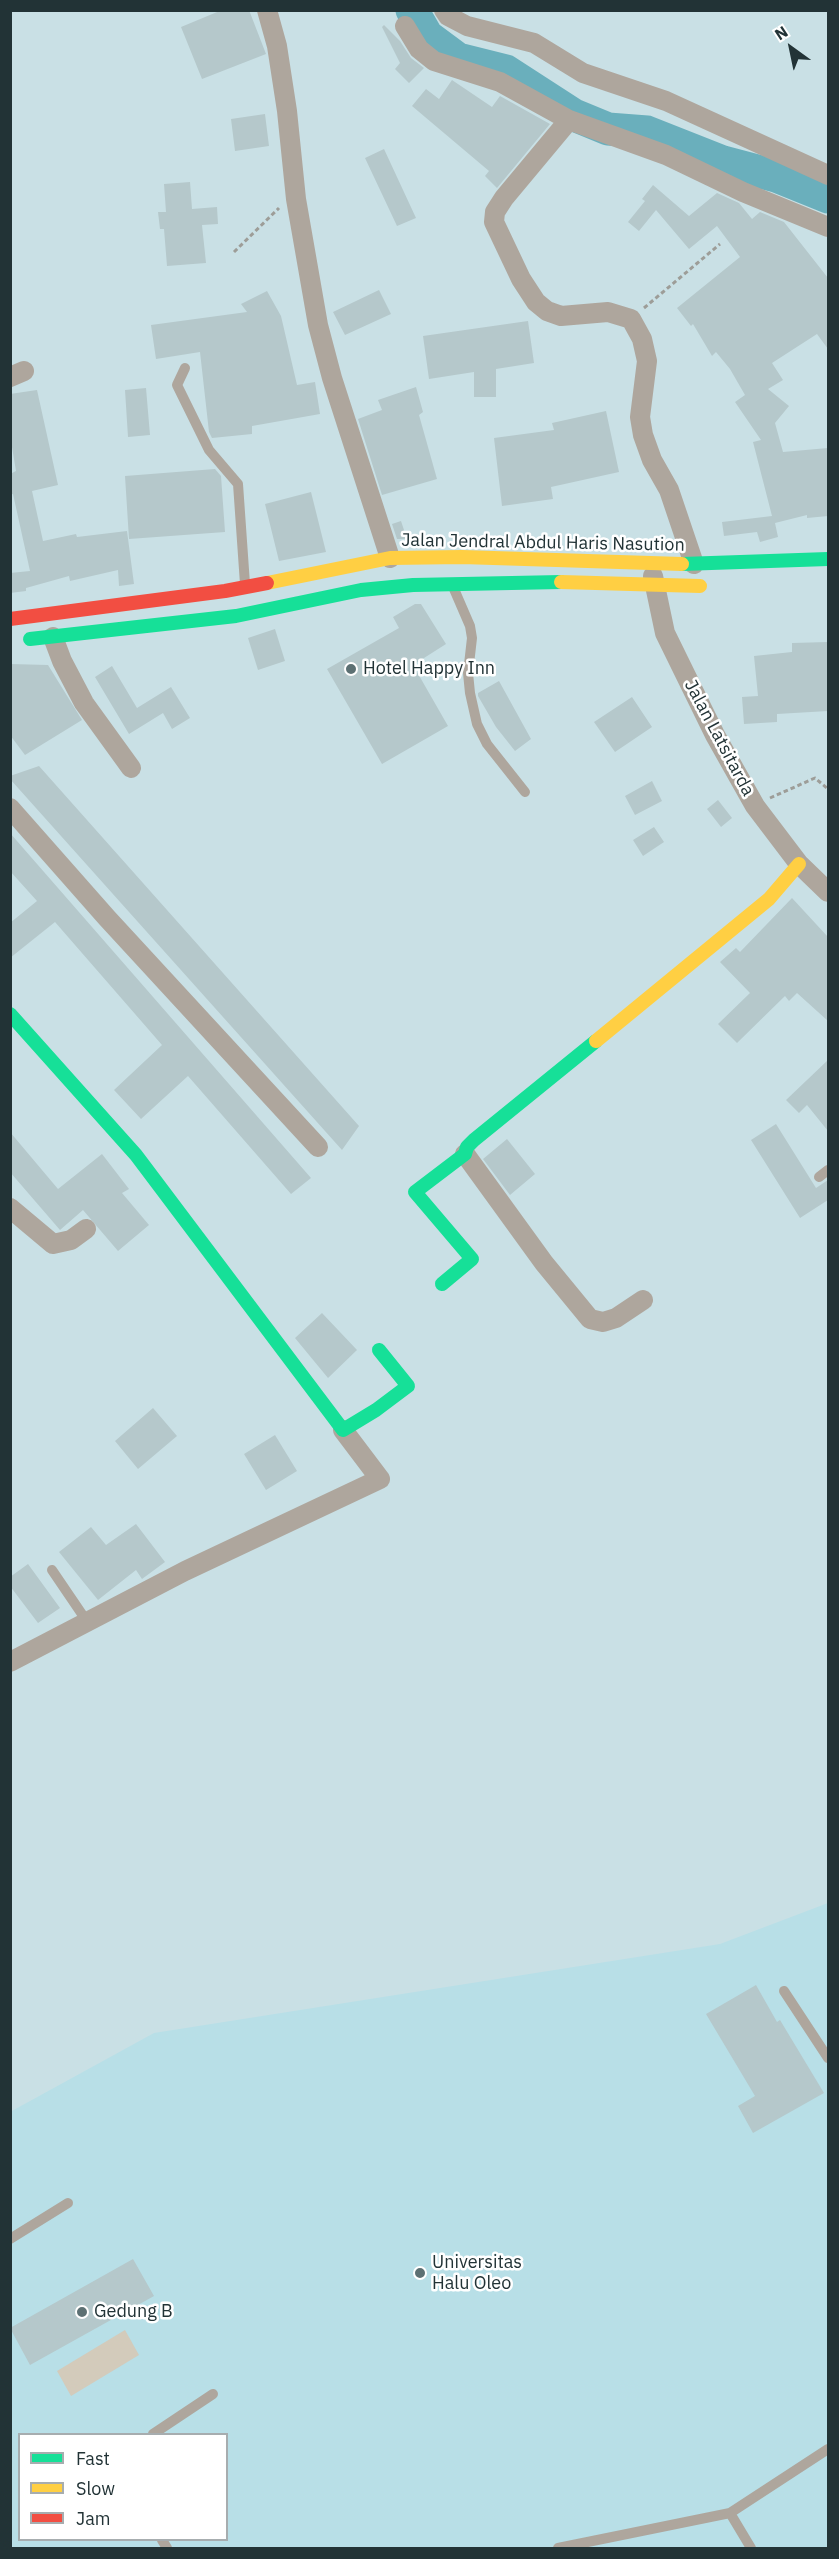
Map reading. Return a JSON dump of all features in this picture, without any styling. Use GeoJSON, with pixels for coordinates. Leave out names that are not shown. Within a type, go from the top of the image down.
{"type":"FeatureCollection","features":[{"type":"Feature","properties":{"kind":"main road","name":"Jalan Jendral Abdul Haris Nasution"},"geometry":{"type":"LineString","coordinates":[[10,619],[245,588],[390,558],[462,557],[694,564],[828,560]]}},
{"type":"Feature","properties":{"kind":"main road"},"geometry":{"type":"LineString","coordinates":[[21,640],[236,616],[361,590],[451,583],[554,582],[717,586]]}},
{"type":"Feature","properties":{"kind":"main road"},"geometry":{"type":"LineString","coordinates":[[442,1284],[472,1259],[415,1192],[465,1154],[467,1147],[474,1140],[769,899],[799,864]]}},
{"type":"Feature","properties":{"kind":"main road"},"geometry":{"type":"LineString","coordinates":[[10,1014],[136,1155],[343,1430],[376,1410],[408,1386],[379,1350]]}},
{"type":"Feature","properties":{"kind":"street"},"geometry":{"type":"LineString","coordinates":[[267,10],[277,46],[287,111],[296,199],[320,335],[390,558]]}},
{"type":"Feature","properties":{"kind":"street"},"geometry":{"type":"LineString","coordinates":[[444,10],[448,16],[467,26],[534,43],[583,73],[666,101],[828,175]]}},
{"type":"Feature","properties":{"kind":"street"},"geometry":{"type":"LineString","coordinates":[[405,26],[419,49],[434,61],[500,82],[569,120],[666,155],[743,192],[828,227]]}},
{"type":"Feature","properties":{"kind":"street"},"geometry":{"type":"LineString","coordinates":[[569,120],[504,198],[495,212],[494,222],[521,279],[536,302],[547,311],[561,316],[608,312],[631,319],[642,339],[647,361],[640,417],[643,435],[652,460],[669,490],[694,564]]}},
{"type":"Feature","properties":{"kind":"street","name":"Jalan Latsitarda"},"geometry":{"type":"LineString","coordinates":[[651,563],[665,633],[715,735],[756,806],[799,864],[828,892]]}},
{"type":"Feature","properties":{"kind":"street"},"geometry":{"type":"LineString","coordinates":[[52,637],[84,703],[131,768]]}},
{"type":"Feature","properties":{"kind":"street"},"geometry":{"type":"LineString","coordinates":[[10,808],[318,1147]]}},
{"type":"Feature","properties":{"kind":"street"},"geometry":{"type":"LineString","coordinates":[[465,1154],[544,1263],[590,1319],[603,1322],[616,1318],[643,1300]]}},
{"type":"Feature","properties":{"kind":"street"},"geometry":{"type":"LineString","coordinates":[[10,1208],[53,1244],[71,1240],[86,1229]]}},
{"type":"Feature","properties":{"kind":"street"},"geometry":{"type":"LineString","coordinates":[[10,1662],[185,1571],[380,1479],[343,1430]]}},
{"type":"Feature","properties":{"kind":"lane"},"geometry":{"type":"LineString","coordinates":[[185,368],[177,385],[209,450],[238,484],[245,588]]}},
{"type":"Feature","properties":{"kind":"lane"},"geometry":{"type":"LineString","coordinates":[[451,583],[470,626],[472,638],[468,673],[477,724],[487,744],[525,792]]}},
{"type":"Feature","properties":{"kind":"lane"},"geometry":{"type":"LineString","coordinates":[[52,1570],[88,1623]]}},
{"type":"Feature","properties":{"kind":"lane"},"geometry":{"type":"LineString","coordinates":[[784,1991],[828,2058]]}},
{"type":"Feature","properties":{"kind":"lane"},"geometry":{"type":"LineString","coordinates":[[10,2239],[68,2203]]}},
{"type":"Feature","properties":{"kind":"lane"},"geometry":{"type":"LineString","coordinates":[[154,2433],[213,2394]]}},
{"type":"Feature","properties":{"kind":"lane"},"geometry":{"type":"LineString","coordinates":[[558,2548],[730,2513],[828,2449]]}},
{"type":"Feature","properties":{"kind":"lane"},"geometry":{"type":"LineString","coordinates":[[730,2513],[751,2548]]}},
{"type":"Feature","properties":{"kind":"path"},"geometry":{"type":"LineString","coordinates":[[234,252],[286,201],[296,199]]}},
{"type":"Feature","properties":{"kind":"path"},"geometry":{"type":"LineString","coordinates":[[631,319],[720,244]]}},
{"type":"Feature","properties":{"kind":"path"},"geometry":{"type":"LineString","coordinates":[[756,806],[814,778],[828,789]]}},
{"type":"Feature","properties":{"kind":"shaded area","name":"Universitas Halu Oleo"},"geometry":{"type":"Polygon","coordinates":[[[828,1903],[828,2548],[11,2548],[10,2112],[154,2033],[720,1944],[828,1903]]]}},
{"type":"Feature","properties":{"kind":"shaded area"},"geometry":{"type":"Polygon","coordinates":[[[125,2330],[139,2355],[71,2396],[57,2371],[125,2330]]]}},
{"type":"Feature","properties":{"kind":"building"},"geometry":{"type":"Polygon","coordinates":[[[222,10],[249,10],[266,54],[202,79],[181,27],[222,10]]]}},
{"type":"Feature","properties":{"kind":"building"},"geometry":{"type":"Polygon","coordinates":[[[384,25],[400,41],[411,58],[424,68],[409,83],[395,69],[400,63],[382,27],[384,25]]]}},
{"type":"Feature","properties":{"kind":"building"},"geometry":{"type":"Polygon","coordinates":[[[452,80],[492,107],[500,96],[550,124],[497,188],[485,176],[489,171],[412,106],[426,89],[439,99],[452,80]]]}},
{"type":"Feature","properties":{"kind":"building"},"geometry":{"type":"Polygon","coordinates":[[[265,114],[269,146],[235,151],[231,119],[265,114]]]}},
{"type":"Feature","properties":{"kind":"building"},"geometry":{"type":"Polygon","coordinates":[[[384,149],[416,218],[397,226],[365,158],[384,149]]]}},
{"type":"Feature","properties":{"kind":"building"},"geometry":{"type":"Polygon","coordinates":[[[190,182],[192,209],[217,207],[218,224],[202,225],[206,263],[167,266],[164,229],[160,229],[158,212],[166,212],[164,184],[190,182]]]}},
{"type":"Feature","properties":{"kind":"building"},"geometry":{"type":"Polygon","coordinates":[[[653,185],[689,216],[717,193],[739,203],[752,219],[760,212],[784,222],[828,278],[828,349],[817,334],[772,363],[783,380],[768,389],[789,406],[775,423],[783,452],[828,448],[828,516],[807,518],[807,515],[775,523],[778,537],[760,542],[757,532],[724,536],[722,522],[772,516],[753,442],[761,440],[735,402],[745,395],[730,369],[716,352],[712,356],[693,324],[691,326],[677,308],[740,257],[717,226],[689,249],[656,210],[639,231],[628,222],[645,201],[642,199],[653,185]]]}},
{"type":"Feature","properties":{"kind":"building"},"geometry":{"type":"Polygon","coordinates":[[[379,290],[391,314],[345,335],[333,312],[379,290]]]}},
{"type":"Feature","properties":{"kind":"building"},"geometry":{"type":"Polygon","coordinates":[[[267,291],[281,316],[297,385],[315,382],[320,414],[252,426],[252,434],[212,438],[209,432],[200,352],[156,359],[151,325],[247,312],[241,304],[267,291]]]}},
{"type":"Feature","properties":{"kind":"building"},"geometry":{"type":"Polygon","coordinates":[[[528,321],[534,363],[496,369],[496,397],[474,397],[474,372],[429,379],[423,336],[528,321]]]}},
{"type":"Feature","properties":{"kind":"building"},"geometry":{"type":"Polygon","coordinates":[[[416,387],[423,412],[419,415],[437,479],[382,495],[358,419],[382,410],[378,400],[416,387]]]}},
{"type":"Feature","properties":{"kind":"building"},"geometry":{"type":"Polygon","coordinates":[[[146,388],[150,435],[128,437],[125,390],[146,388]]]}},
{"type":"Feature","properties":{"kind":"building"},"geometry":{"type":"Polygon","coordinates":[[[37,390],[58,485],[32,491],[43,541],[76,534],[77,537],[127,531],[134,584],[119,586],[118,570],[70,581],[69,576],[26,588],[26,591],[10,593],[10,573],[30,571],[13,494],[10,495],[10,474],[16,471],[10,435],[10,394],[37,390]]]}},
{"type":"Feature","properties":{"kind":"building"},"geometry":{"type":"Polygon","coordinates":[[[606,411],[619,472],[551,487],[553,499],[502,506],[494,438],[554,430],[552,423],[606,411]]]}},
{"type":"Feature","properties":{"kind":"building"},"geometry":{"type":"Polygon","coordinates":[[[215,469],[221,476],[225,532],[129,539],[125,476],[215,469]]]}},
{"type":"Feature","properties":{"kind":"building"},"geometry":{"type":"Polygon","coordinates":[[[311,492],[326,552],[279,561],[265,504],[311,492]]]}},
{"type":"Feature","properties":{"kind":"building"},"geometry":{"type":"Polygon","coordinates":[[[401,521],[407,539],[397,539],[392,524],[401,521]]]}},
{"type":"Feature","properties":{"kind":"building"},"geometry":{"type":"Polygon","coordinates":[[[415,604],[421,604],[446,644],[413,665],[448,726],[382,764],[327,669],[399,628],[393,617],[415,604]]]}},
{"type":"Feature","properties":{"kind":"building"},"geometry":{"type":"Polygon","coordinates":[[[275,629],[285,661],[258,670],[248,638],[275,629]]]}},
{"type":"Feature","properties":{"kind":"building"},"geometry":{"type":"Polygon","coordinates":[[[828,642],[828,711],[777,714],[777,722],[744,724],[742,697],[758,696],[754,656],[792,652],[792,643],[828,642]]]}},
{"type":"Feature","properties":{"kind":"building"},"geometry":{"type":"Polygon","coordinates":[[[10,664],[48,665],[82,720],[25,755],[10,735],[10,664]]]}},
{"type":"Feature","properties":{"kind":"building"},"geometry":{"type":"Polygon","coordinates":[[[112,666],[137,708],[171,687],[190,718],[172,729],[163,713],[129,734],[95,677],[112,666]]]}},
{"type":"Feature","properties":{"kind":"building"},"geometry":{"type":"Polygon","coordinates":[[[499,681],[531,739],[515,751],[496,727],[478,696],[478,693],[499,681]]]}},
{"type":"Feature","properties":{"kind":"building"},"geometry":{"type":"Polygon","coordinates":[[[632,697],[652,727],[615,752],[594,722],[632,697]]]}},
{"type":"Feature","properties":{"kind":"building"},"geometry":{"type":"Polygon","coordinates":[[[39,766],[359,1126],[342,1150],[10,779],[10,776],[39,766]]]}},
{"type":"Feature","properties":{"kind":"building"},"geometry":{"type":"Polygon","coordinates":[[[652,781],[662,801],[635,815],[625,796],[652,781]]]}},
{"type":"Feature","properties":{"kind":"building"},"geometry":{"type":"Polygon","coordinates":[[[718,800],[732,818],[721,827],[707,809],[718,800]]]}},
{"type":"Feature","properties":{"kind":"building"},"geometry":{"type":"Polygon","coordinates":[[[654,827],[664,842],[643,856],[633,840],[654,827]]]}},
{"type":"Feature","properties":{"kind":"building"},"geometry":{"type":"Polygon","coordinates":[[[10,833],[311,1178],[291,1194],[188,1076],[141,1119],[114,1090],[162,1045],[55,922],[10,958],[10,923],[37,901],[10,871],[10,833]]]}},
{"type":"Feature","properties":{"kind":"building"},"geometry":{"type":"Polygon","coordinates":[[[792,898],[828,937],[828,1021],[797,993],[789,1001],[785,996],[737,1043],[718,1024],[750,993],[720,962],[736,948],[740,952],[792,898]]]}},
{"type":"Feature","properties":{"kind":"building"},"geometry":{"type":"Polygon","coordinates":[[[828,1060],[828,1131],[807,1105],[799,1113],[786,1100],[828,1060]]]}},
{"type":"Feature","properties":{"kind":"building"},"geometry":{"type":"Polygon","coordinates":[[[776,1124],[816,1188],[828,1180],[828,1200],[800,1218],[751,1140],[776,1124]]]}},
{"type":"Feature","properties":{"kind":"building"},"geometry":{"type":"Polygon","coordinates":[[[10,1132],[58,1189],[102,1154],[129,1189],[122,1193],[149,1225],[118,1251],[83,1210],[60,1230],[10,1172],[10,1132]]]}},
{"type":"Feature","properties":{"kind":"building"},"geometry":{"type":"Polygon","coordinates":[[[507,1139],[535,1174],[510,1195],[483,1159],[507,1139]]]}},
{"type":"Feature","properties":{"kind":"building"},"geometry":{"type":"Polygon","coordinates":[[[322,1313],[357,1350],[328,1378],[295,1338],[322,1313]]]}},
{"type":"Feature","properties":{"kind":"building"},"geometry":{"type":"Polygon","coordinates":[[[153,1408],[177,1436],[138,1469],[115,1441],[153,1408]]]}},
{"type":"Feature","properties":{"kind":"building"},"geometry":{"type":"Polygon","coordinates":[[[275,1435],[297,1471],[266,1490],[244,1454],[275,1435]]]}},
{"type":"Feature","properties":{"kind":"building"},"geometry":{"type":"Polygon","coordinates":[[[136,1524],[165,1562],[142,1579],[136,1570],[98,1600],[59,1552],[91,1527],[106,1545],[136,1524]]]}},
{"type":"Feature","properties":{"kind":"building"},"geometry":{"type":"Polygon","coordinates":[[[28,1564],[60,1608],[38,1623],[10,1586],[10,1577],[28,1564]]]}},
{"type":"Feature","properties":{"kind":"building"},"geometry":{"type":"Polygon","coordinates":[[[756,1985],[777,2022],[780,2020],[824,2093],[753,2133],[738,2106],[755,2096],[706,2014],[756,1985]]]}},
{"type":"Feature","properties":{"kind":"building","name":"Gedung B"},"geometry":{"type":"Polygon","coordinates":[[[133,2259],[154,2296],[30,2365],[10,2328],[133,2259]]]}},
{"type":"Feature","properties":{"kind":"waterway"},"geometry":{"type":"LineString","coordinates":[[412,10],[427,36],[458,59],[506,71],[574,115],[608,129],[647,132],[723,162],[776,176],[828,197]]}},
{"type":"Feature","properties":{"kind":"traffic: fast"},"geometry":{"type":"LineString","coordinates":[[682,564],[828,559]]}},
{"type":"Feature","properties":{"kind":"traffic: fast"},"geometry":{"type":"LineString","coordinates":[[30,639],[236,616],[361,590],[413,585],[561,582]]}},
{"type":"Feature","properties":{"kind":"traffic: fast"},"geometry":{"type":"LineString","coordinates":[[10,1014],[136,1155],[343,1430],[376,1410],[408,1386],[379,1350]]}},
{"type":"Feature","properties":{"kind":"traffic: fast"},"geometry":{"type":"LineString","coordinates":[[442,1284],[472,1259],[415,1192],[465,1154],[467,1147],[474,1140],[596,1041]]}},
{"type":"Feature","properties":{"kind":"traffic: slow"},"geometry":{"type":"LineString","coordinates":[[267,583],[390,558],[462,557],[682,564]]}},
{"type":"Feature","properties":{"kind":"traffic: slow"},"geometry":{"type":"LineString","coordinates":[[561,582],[700,586]]}},
{"type":"Feature","properties":{"kind":"traffic: slow"},"geometry":{"type":"LineString","coordinates":[[596,1041],[769,899],[799,864]]}},
{"type":"Feature","properties":{"kind":"traffic: jam"},"geometry":{"type":"LineString","coordinates":[[10,619],[225,591],[267,583]]}},
{"type":"Feature","properties":{"kind":"place","name":"Hotel Happy Inn"},"geometry":{"type":"Point","coordinates":[351,669]}},
{"type":"Feature","properties":{"kind":"place","name":"Universitas Halu Oleo"},"geometry":{"type":"Point","coordinates":[420,2273]}},
{"type":"Feature","properties":{"kind":"place","name":"Gedung B"},"geometry":{"type":"Point","coordinates":[82,2312]}}]}
